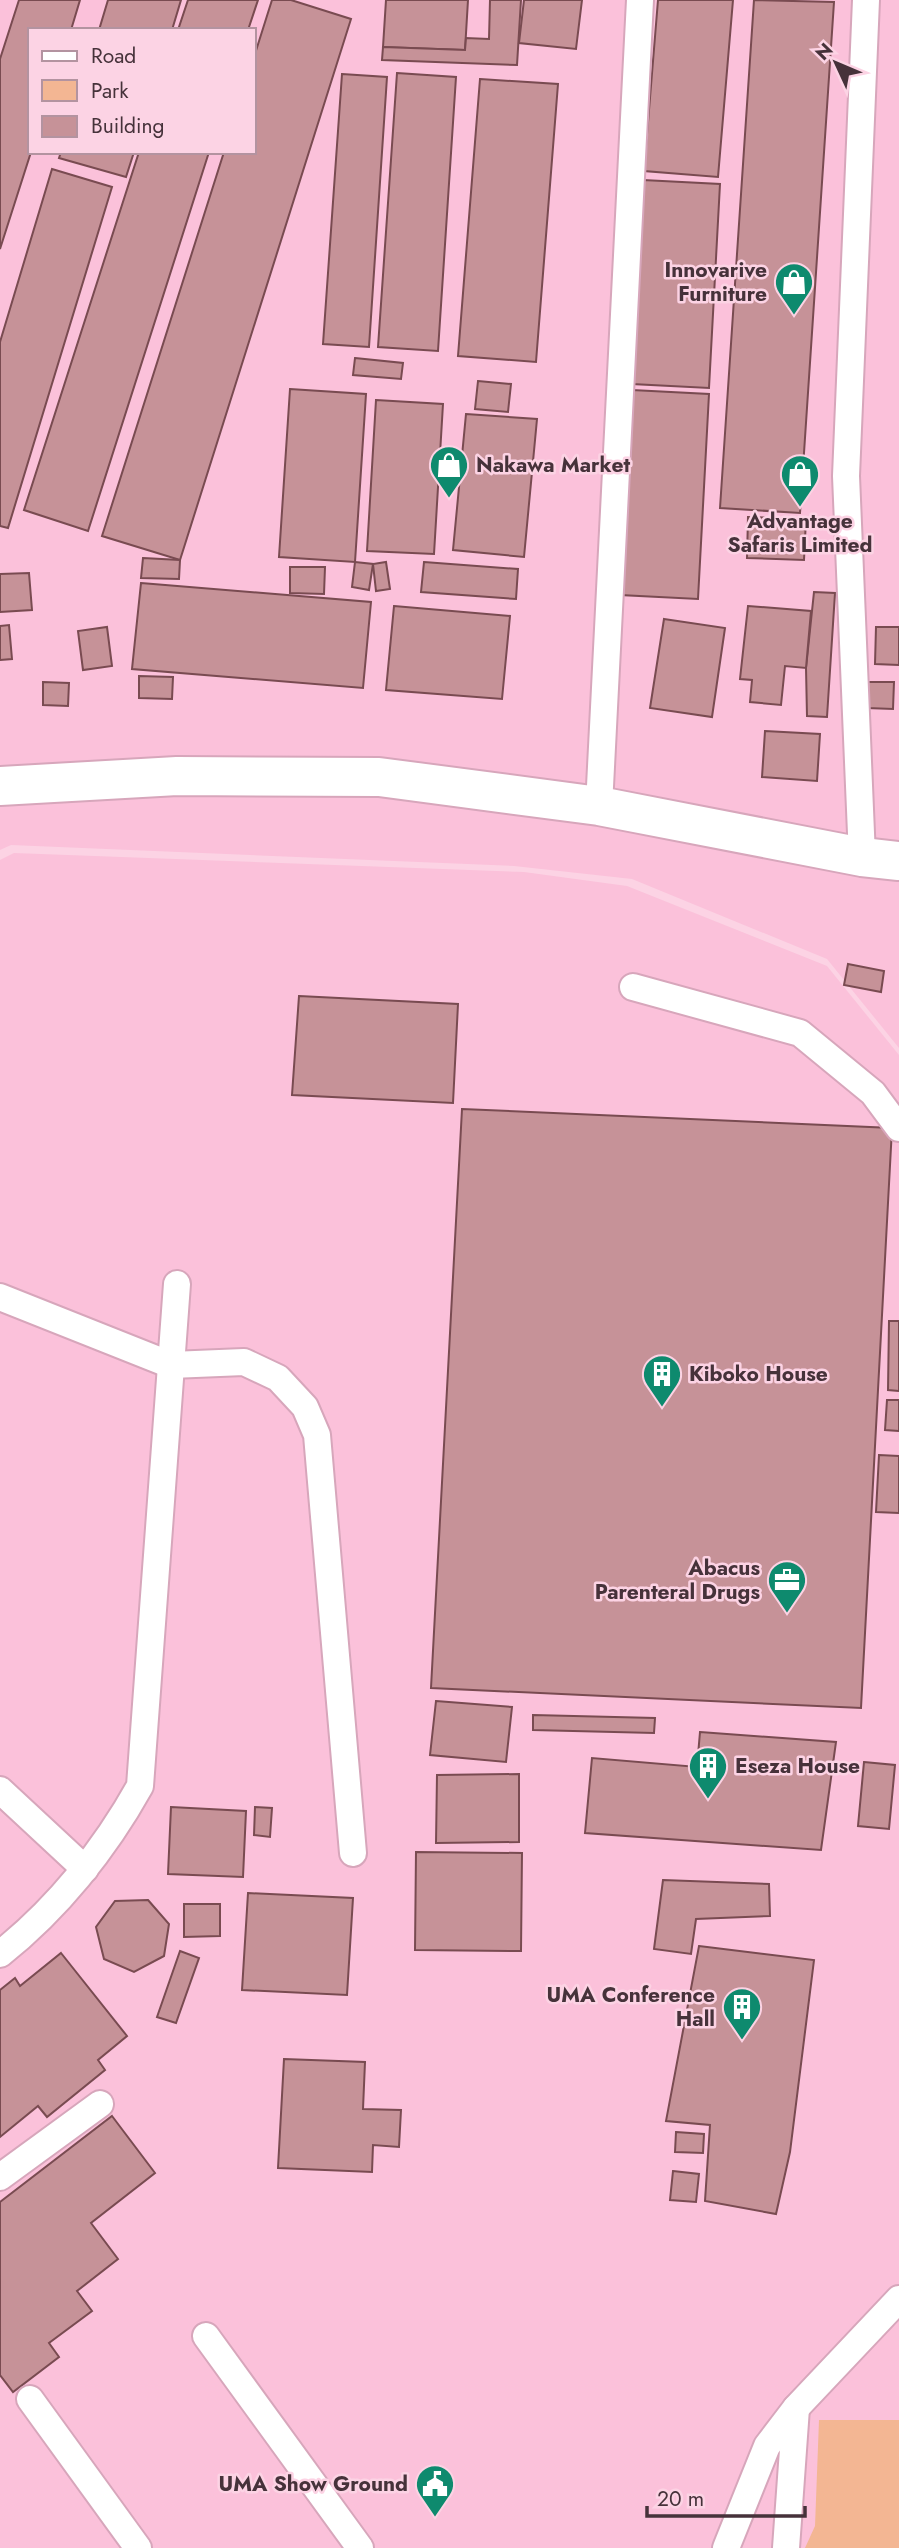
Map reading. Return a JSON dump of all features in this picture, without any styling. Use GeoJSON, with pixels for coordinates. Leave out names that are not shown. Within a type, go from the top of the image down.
{"type":"FeatureCollection","features":[{"type":"Feature","properties":{"kind":"street"},"geometry":{"type":"LineString","coordinates":[[0,786],[177,775],[379,778],[599,806],[881,859]]}},
{"type":"Feature","properties":{"kind":"lane"},"geometry":{"type":"LineString","coordinates":[[599,806],[640,0]]}},
{"type":"Feature","properties":{"kind":"lane"},"geometry":{"type":"LineString","coordinates":[[866,0],[846,476],[881,859]]}},
{"type":"Feature","properties":{"kind":"lane"},"geometry":{"type":"LineString","coordinates":[[633,987],[800,1033],[873,1093],[899,1128]]}},
{"type":"Feature","properties":{"kind":"lane"},"geometry":{"type":"LineString","coordinates":[[0,1954],[85,1869],[114,1832],[140,1786],[177,1284]]}},
{"type":"Feature","properties":{"kind":"lane"},"geometry":{"type":"LineString","coordinates":[[0,1297],[171,1365],[244,1362],[278,1378],[305,1407],[317,1435],[353,1853]]}},
{"type":"Feature","properties":{"kind":"lane"},"geometry":{"type":"LineString","coordinates":[[0,1790],[85,1869]]}},
{"type":"Feature","properties":{"kind":"lane"},"geometry":{"type":"LineString","coordinates":[[0,2177],[100,2104]]}},
{"type":"Feature","properties":{"kind":"lane"},"geometry":{"type":"LineString","coordinates":[[726,2548],[767,2445],[796,2408],[899,2299]]}},
{"type":"Feature","properties":{"kind":"lane"},"geometry":{"type":"LineString","coordinates":[[206,2336],[360,2548]]}},
{"type":"Feature","properties":{"kind":"lane"},"geometry":{"type":"LineString","coordinates":[[30,2399],[138,2548]]}},
{"type":"Feature","properties":{"kind":"lane"},"geometry":{"type":"LineString","coordinates":[[786,2548],[796,2408]]}},
{"type":"Feature","properties":{"kind":"shaded area","name":"Nakawa Market"},"geometry":{"type":"Polygon","coordinates":[[[0,0],[899,0],[899,1048],[827,959],[632,879],[514,866],[11,845],[0,850],[0,0]]]}},
{"type":"Feature","properties":{"kind":"shaded area"},"geometry":{"type":"Polygon","coordinates":[[[14,853],[524,872],[627,886],[827,966],[899,1055],[899,2548],[0,2548],[0,860],[14,853]]]}},
{"type":"Feature","properties":{"kind":"green space"},"geometry":{"type":"Polygon","coordinates":[[[819,2420],[899,2420],[899,2548],[805,2548],[815,2526],[819,2420]]]}},
{"type":"Feature","properties":{"kind":"building"},"geometry":{"type":"Polygon","coordinates":[[[19,0],[80,0],[72,28],[28,28],[28,154],[30,154],[0,249],[0,59],[19,0]]]}},
{"type":"Feature","properties":{"kind":"building"},"geometry":{"type":"Polygon","coordinates":[[[108,0],[181,0],[173,28],[100,28],[108,0]]]}},
{"type":"Feature","properties":{"kind":"building"},"geometry":{"type":"Polygon","coordinates":[[[188,0],[258,0],[249,28],[179,28],[188,0]]]}},
{"type":"Feature","properties":{"kind":"building"},"geometry":{"type":"Polygon","coordinates":[[[272,0],[291,0],[351,19],[180,560],[102,536],[223,154],[256,154],[256,51],[272,0]]]}},
{"type":"Feature","properties":{"kind":"building"},"geometry":{"type":"Polygon","coordinates":[[[386,0],[468,0],[465,50],[383,47],[386,0]]]}},
{"type":"Feature","properties":{"kind":"building"},"geometry":{"type":"Polygon","coordinates":[[[490,0],[521,0],[517,65],[382,60],[383,47],[465,50],[466,38],[489,39],[490,0]]]}},
{"type":"Feature","properties":{"kind":"building"},"geometry":{"type":"Polygon","coordinates":[[[524,0],[582,0],[576,49],[519,43],[524,0]]]}},
{"type":"Feature","properties":{"kind":"building"},"geometry":{"type":"Polygon","coordinates":[[[658,0],[733,0],[718,177],[644,171],[658,0]]]}},
{"type":"Feature","properties":{"kind":"building"},"geometry":{"type":"Polygon","coordinates":[[[754,0],[834,2],[800,513],[720,508],[754,0]]]}},
{"type":"Feature","properties":{"kind":"building"},"geometry":{"type":"Polygon","coordinates":[[[397,73],[456,77],[438,351],[378,347],[397,73]]]}},
{"type":"Feature","properties":{"kind":"building"},"geometry":{"type":"Polygon","coordinates":[[[342,74],[387,77],[369,347],[323,344],[342,74]]]}},
{"type":"Feature","properties":{"kind":"building"},"geometry":{"type":"Polygon","coordinates":[[[480,79],[558,84],[536,362],[458,356],[480,79]]]}},
{"type":"Feature","properties":{"kind":"building"},"geometry":{"type":"Polygon","coordinates":[[[60,154],[133,154],[126,177],[59,158],[60,154]]]}},
{"type":"Feature","properties":{"kind":"building"},"geometry":{"type":"Polygon","coordinates":[[[138,154],[208,154],[88,531],[24,510],[138,154]]]}},
{"type":"Feature","properties":{"kind":"building"},"geometry":{"type":"Polygon","coordinates":[[[52,169],[112,187],[8,528],[0,526],[0,342],[52,169]]]}},
{"type":"Feature","properties":{"kind":"building"},"geometry":{"type":"Polygon","coordinates":[[[643,180],[720,184],[709,388],[632,384],[643,180]]]}},
{"type":"Feature","properties":{"kind":"building"},"geometry":{"type":"Polygon","coordinates":[[[355,358],[403,363],[401,379],[353,375],[355,358]]]}},
{"type":"Feature","properties":{"kind":"building"},"geometry":{"type":"Polygon","coordinates":[[[478,381],[511,384],[508,412],[475,409],[478,381]]]}},
{"type":"Feature","properties":{"kind":"building"},"geometry":{"type":"Polygon","coordinates":[[[290,389],[366,394],[355,562],[279,557],[290,389]]]}},
{"type":"Feature","properties":{"kind":"building"},"geometry":{"type":"Polygon","coordinates":[[[632,390],[709,394],[698,599],[620,595],[632,390]]]}},
{"type":"Feature","properties":{"kind":"building"},"geometry":{"type":"Polygon","coordinates":[[[376,400],[443,404],[434,554],[367,551],[376,400]]]}},
{"type":"Feature","properties":{"kind":"building"},"geometry":{"type":"Polygon","coordinates":[[[466,414],[537,419],[524,557],[453,550],[466,414]]]}},
{"type":"Feature","properties":{"kind":"building"},"geometry":{"type":"Polygon","coordinates":[[[748,517],[806,519],[804,560],[747,558],[748,517]]]}},
{"type":"Feature","properties":{"kind":"building"},"geometry":{"type":"Polygon","coordinates":[[[143,558],[180,560],[179,579],[141,578],[143,558]]]}},
{"type":"Feature","properties":{"kind":"building"},"geometry":{"type":"Polygon","coordinates":[[[355,562],[373,564],[369,590],[352,587],[355,562]]]}},
{"type":"Feature","properties":{"kind":"building"},"geometry":{"type":"Polygon","coordinates":[[[386,562],[390,589],[376,591],[373,564],[386,562]]]}},
{"type":"Feature","properties":{"kind":"building"},"geometry":{"type":"Polygon","coordinates":[[[424,562],[518,569],[516,599],[421,592],[424,562]]]}},
{"type":"Feature","properties":{"kind":"building"},"geometry":{"type":"Polygon","coordinates":[[[290,567],[325,567],[324,594],[290,593],[290,567]]]}},
{"type":"Feature","properties":{"kind":"building"},"geometry":{"type":"Polygon","coordinates":[[[29,573],[32,610],[0,612],[0,574],[29,573]]]}},
{"type":"Feature","properties":{"kind":"building"},"geometry":{"type":"Polygon","coordinates":[[[141,583],[371,602],[363,688],[132,669],[141,583]]]}},
{"type":"Feature","properties":{"kind":"building"},"geometry":{"type":"Polygon","coordinates":[[[814,592],[835,593],[827,717],[807,716],[806,668],[814,592]]]}},
{"type":"Feature","properties":{"kind":"building"},"geometry":{"type":"Polygon","coordinates":[[[394,606],[510,616],[502,699],[386,690],[394,606]]]}},
{"type":"Feature","properties":{"kind":"building"},"geometry":{"type":"Polygon","coordinates":[[[748,606],[811,611],[806,668],[785,666],[781,705],[750,702],[752,680],[740,679],[748,606]]]}},
{"type":"Feature","properties":{"kind":"building"},"geometry":{"type":"Polygon","coordinates":[[[664,619],[725,628],[712,717],[650,708],[664,619]]]}},
{"type":"Feature","properties":{"kind":"building"},"geometry":{"type":"Polygon","coordinates":[[[9,625],[12,659],[0,660],[0,626],[9,625]]]}},
{"type":"Feature","properties":{"kind":"building"},"geometry":{"type":"Polygon","coordinates":[[[107,627],[112,666],[83,670],[78,631],[107,627]]]}},
{"type":"Feature","properties":{"kind":"building"},"geometry":{"type":"Polygon","coordinates":[[[876,627],[899,627],[899,665],[875,664],[876,627]]]}},
{"type":"Feature","properties":{"kind":"building"},"geometry":{"type":"Polygon","coordinates":[[[139,676],[173,677],[172,699],[139,698],[139,676]]]}},
{"type":"Feature","properties":{"kind":"building"},"geometry":{"type":"Polygon","coordinates":[[[43,682],[69,683],[68,706],[43,705],[43,682]]]}},
{"type":"Feature","properties":{"kind":"building"},"geometry":{"type":"Polygon","coordinates":[[[868,682],[894,682],[893,709],[867,708],[868,682]]]}},
{"type":"Feature","properties":{"kind":"building"},"geometry":{"type":"Polygon","coordinates":[[[765,731],[820,734],[817,781],[762,777],[765,731]]]}},
{"type":"Feature","properties":{"kind":"building"},"geometry":{"type":"Polygon","coordinates":[[[848,964],[884,971],[881,992],[844,985],[848,964]]]}},
{"type":"Feature","properties":{"kind":"building"},"geometry":{"type":"Polygon","coordinates":[[[299,996],[458,1004],[453,1103],[292,1095],[299,996]]]}},
{"type":"Feature","properties":{"kind":"building","name":"Kiboko House"},"geometry":{"type":"Polygon","coordinates":[[[462,1109],[892,1128],[861,1708],[431,1688],[462,1109]]]}},
{"type":"Feature","properties":{"kind":"building"},"geometry":{"type":"Polygon","coordinates":[[[889,1321],[899,1321],[899,1391],[888,1390],[889,1321]]]}},
{"type":"Feature","properties":{"kind":"building"},"geometry":{"type":"Polygon","coordinates":[[[887,1400],[899,1400],[899,1431],[885,1430],[887,1400]]]}},
{"type":"Feature","properties":{"kind":"building"},"geometry":{"type":"Polygon","coordinates":[[[879,1455],[899,1456],[899,1513],[876,1512],[879,1455]]]}},
{"type":"Feature","properties":{"kind":"building"},"geometry":{"type":"Polygon","coordinates":[[[436,1701],[512,1707],[506,1762],[430,1755],[436,1701]]]}},
{"type":"Feature","properties":{"kind":"building"},"geometry":{"type":"Polygon","coordinates":[[[533,1715],[655,1718],[654,1733],[533,1730],[533,1715]]]}},
{"type":"Feature","properties":{"kind":"building","name":"Eseza House"},"geometry":{"type":"Polygon","coordinates":[[[700,1732],[836,1742],[821,1850],[585,1833],[592,1758],[697,1767],[700,1732]]]}},
{"type":"Feature","properties":{"kind":"building"},"geometry":{"type":"Polygon","coordinates":[[[864,1762],[895,1765],[889,1829],[858,1826],[864,1762]]]}},
{"type":"Feature","properties":{"kind":"building"},"geometry":{"type":"Polygon","coordinates":[[[519,1774],[519,1842],[436,1843],[437,1775],[519,1774]]]}},
{"type":"Feature","properties":{"kind":"building"},"geometry":{"type":"Polygon","coordinates":[[[171,1807],[246,1811],[243,1877],[168,1874],[171,1807]]]}},
{"type":"Feature","properties":{"kind":"building"},"geometry":{"type":"Polygon","coordinates":[[[255,1807],[272,1808],[270,1837],[254,1835],[255,1807]]]}},
{"type":"Feature","properties":{"kind":"building"},"geometry":{"type":"Polygon","coordinates":[[[416,1852],[522,1853],[521,1951],[415,1950],[416,1852]]]}},
{"type":"Feature","properties":{"kind":"building"},"geometry":{"type":"Polygon","coordinates":[[[663,1880],[769,1884],[770,1916],[696,1919],[691,1954],[654,1949],[663,1880]]]}},
{"type":"Feature","properties":{"kind":"building"},"geometry":{"type":"Polygon","coordinates":[[[248,1893],[353,1898],[347,1995],[242,1990],[248,1893]]]}},
{"type":"Feature","properties":{"kind":"building"},"geometry":{"type":"Polygon","coordinates":[[[148,1900],[169,1924],[164,1956],[134,1972],[104,1959],[96,1927],[115,1901],[148,1900]]]}},
{"type":"Feature","properties":{"kind":"building"},"geometry":{"type":"Polygon","coordinates":[[[184,1904],[220,1904],[220,1936],[184,1937],[184,1904]]]}},
{"type":"Feature","properties":{"kind":"building","name":"UMA Conference Hall"},"geometry":{"type":"Polygon","coordinates":[[[699,1946],[814,1960],[790,2152],[776,2214],[705,2201],[710,2125],[666,2121],[699,1946]]]}},
{"type":"Feature","properties":{"kind":"building"},"geometry":{"type":"Polygon","coordinates":[[[180,1951],[199,1958],[176,2023],[157,2017],[180,1951]]]}},
{"type":"Feature","properties":{"kind":"building"},"geometry":{"type":"Polygon","coordinates":[[[61,1953],[127,2036],[98,2060],[105,2070],[47,2117],[38,2106],[0,2137],[0,1990],[15,1978],[20,1986],[61,1953]]]}},
{"type":"Feature","properties":{"kind":"building"},"geometry":{"type":"Polygon","coordinates":[[[284,2059],[365,2062],[363,2109],[401,2110],[399,2147],[373,2145],[372,2172],[278,2168],[284,2059]]]}},
{"type":"Feature","properties":{"kind":"building"},"geometry":{"type":"Polygon","coordinates":[[[112,2116],[155,2173],[91,2223],[118,2259],[77,2291],[92,2311],[49,2343],[59,2357],[13,2392],[0,2375],[0,2202],[112,2116]]]}},
{"type":"Feature","properties":{"kind":"building"},"geometry":{"type":"Polygon","coordinates":[[[676,2132],[704,2134],[703,2153],[675,2152],[676,2132]]]}},
{"type":"Feature","properties":{"kind":"building"},"geometry":{"type":"Polygon","coordinates":[[[673,2171],[699,2174],[696,2202],[670,2200],[673,2171]]]}},
{"type":"Feature","properties":{"kind":"place","name":"Innovarive Furniture"},"geometry":{"type":"Point","coordinates":[794,316]}},
{"type":"Feature","properties":{"kind":"place","name":"Nakawa Market"},"geometry":{"type":"Point","coordinates":[449,499]}},
{"type":"Feature","properties":{"kind":"place","name":"Advantage Safaris Limited"},"geometry":{"type":"Point","coordinates":[800,508]}},
{"type":"Feature","properties":{"kind":"place","name":"Kiboko House"},"geometry":{"type":"Point","coordinates":[662,1408]}},
{"type":"Feature","properties":{"kind":"place","name":"Abacus Parenteral Drugs"},"geometry":{"type":"Point","coordinates":[787,1614]}},
{"type":"Feature","properties":{"kind":"place","name":"Eseza House"},"geometry":{"type":"Point","coordinates":[708,1800]}},
{"type":"Feature","properties":{"kind":"place","name":"UMA Conference Hall"},"geometry":{"type":"Point","coordinates":[742,2041]}},
{"type":"Feature","properties":{"kind":"place","name":"UMA Show Ground"},"geometry":{"type":"Point","coordinates":[435,2518]}}]}
